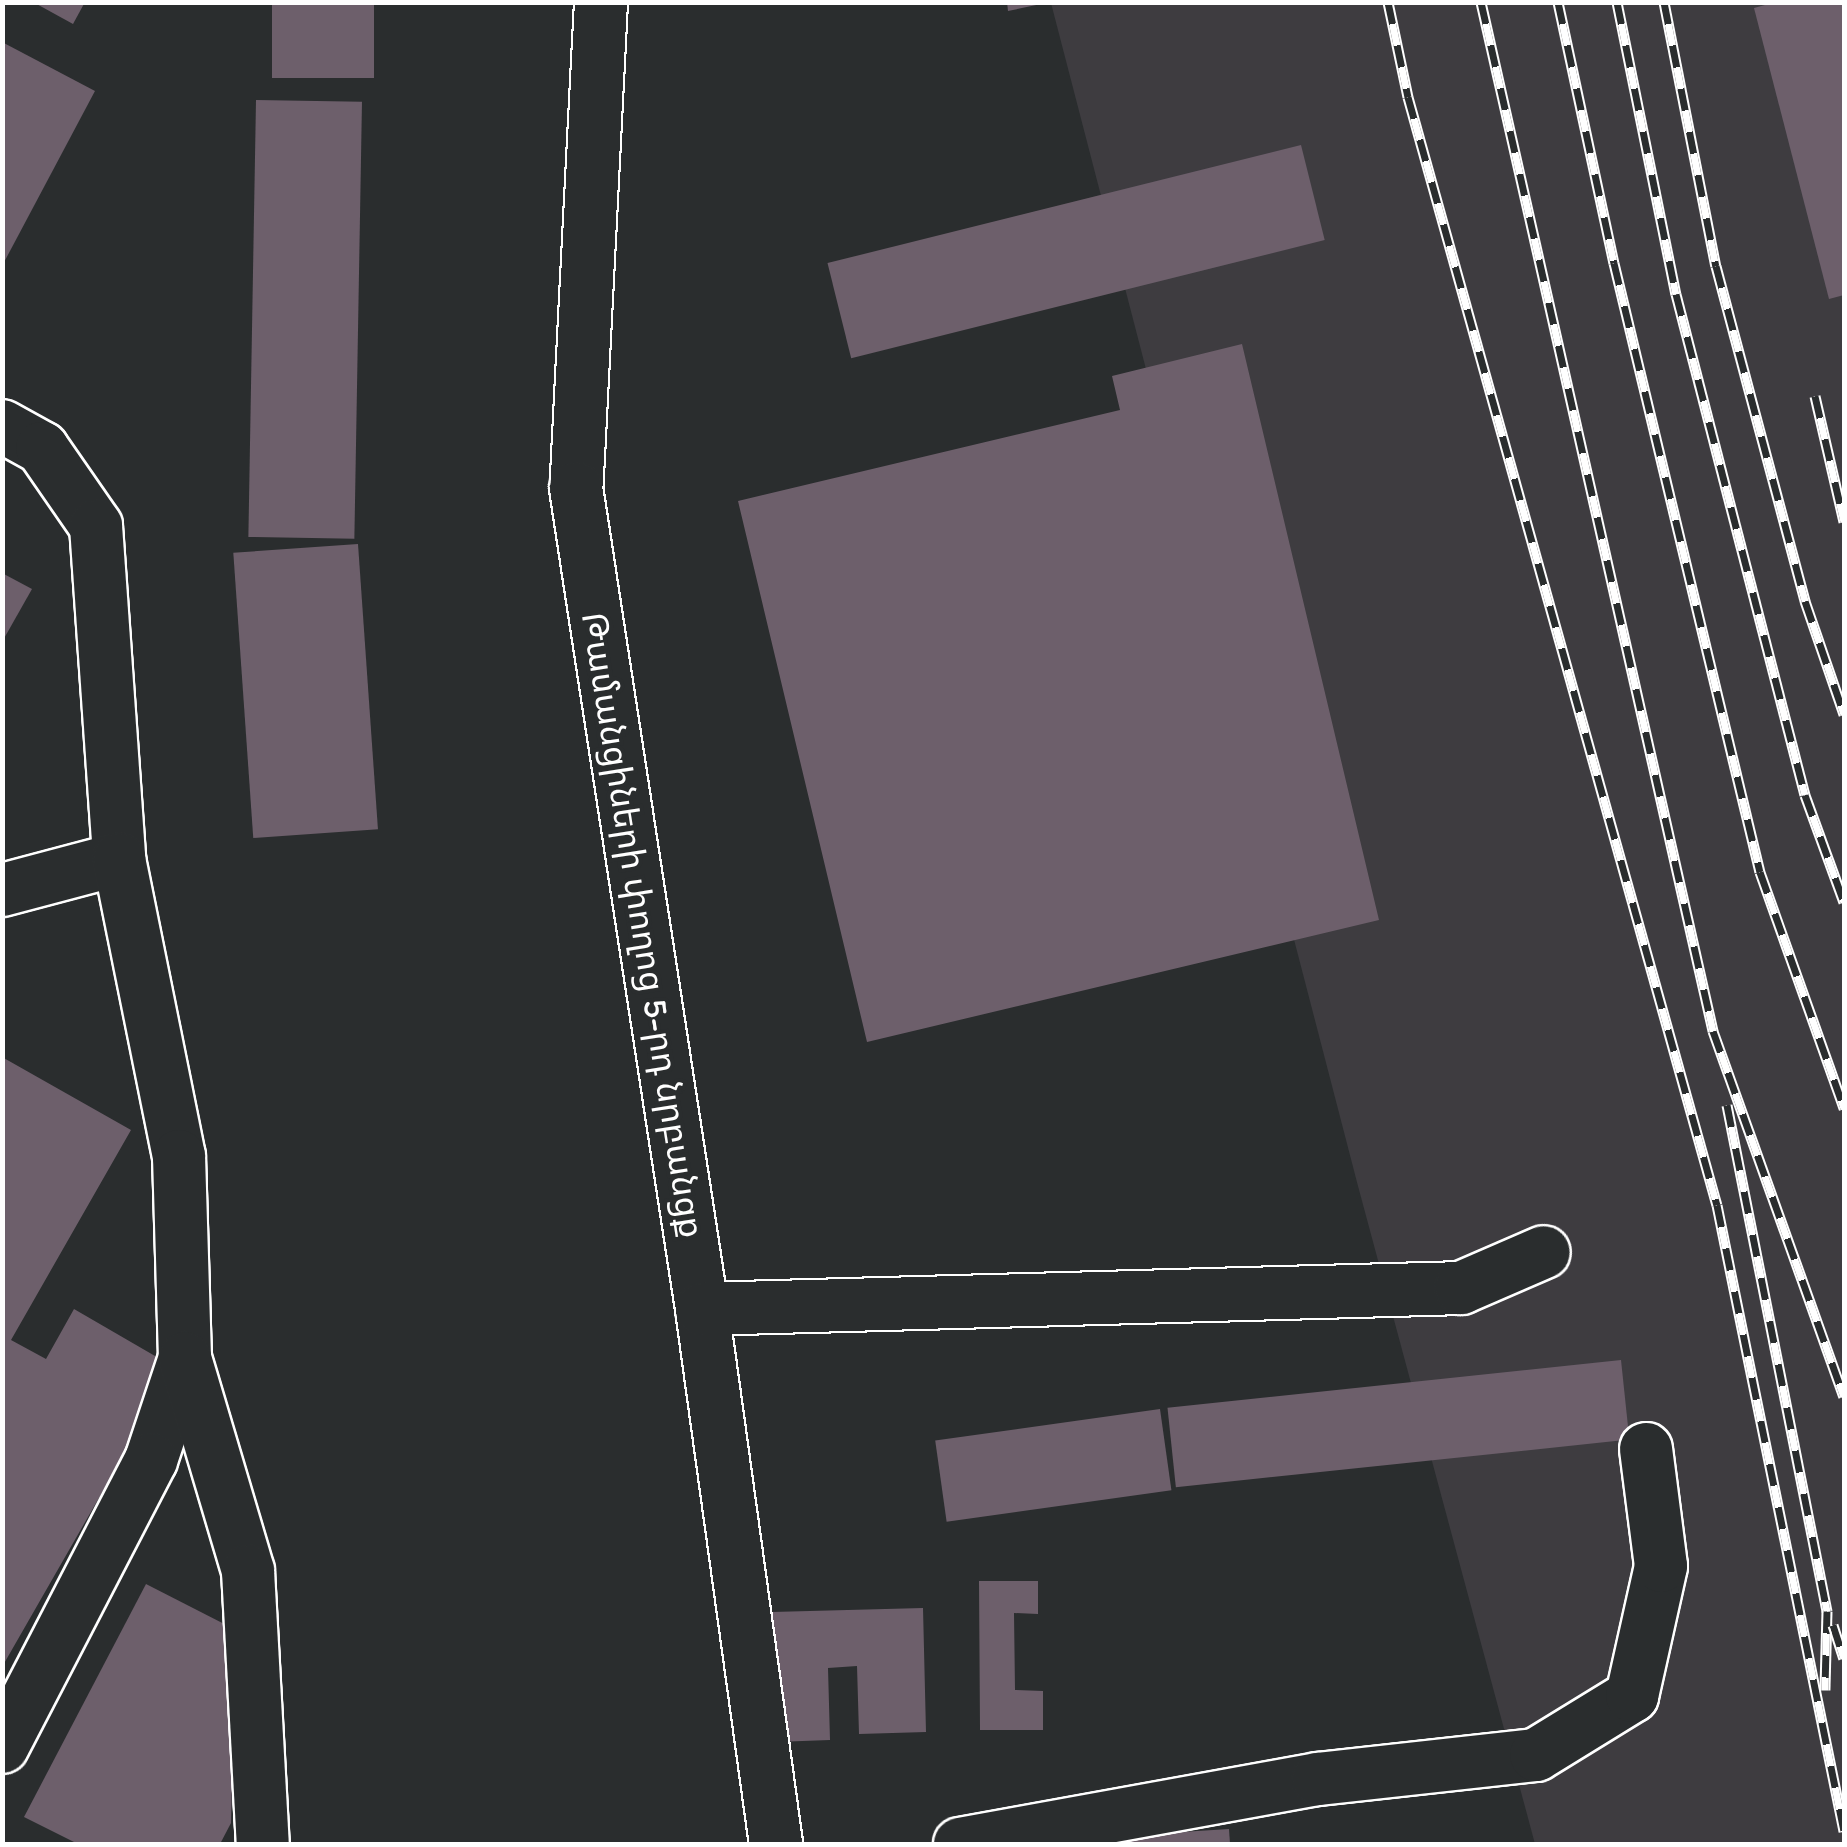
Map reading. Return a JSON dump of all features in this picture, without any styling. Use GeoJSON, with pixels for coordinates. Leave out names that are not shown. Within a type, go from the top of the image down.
{"type":"FeatureCollection","features":[{"type":"Feature","properties":{"kind":"lane","name":"Թամանցիների փողոց 5-րդ նրբանցք"},"geometry":{"type":"LineString","coordinates":[[601,2],[576,488],[702,1309],[776,1844]]}},
{"type":"Feature","properties":{"kind":"lane"},"geometry":{"type":"LineString","coordinates":[[2,426],[42,448],[96,526],[119,858],[179,1156],[185,1358],[248,1571],[263,1844]]}},
{"type":"Feature","properties":{"kind":"lane"},"geometry":{"type":"LineString","coordinates":[[2,890],[119,858]]}},
{"type":"Feature","properties":{"kind":"lane"},"geometry":{"type":"LineString","coordinates":[[702,1309],[1462,1288],[1544,1252]]}},
{"type":"Feature","properties":{"kind":"lane"},"geometry":{"type":"LineString","coordinates":[[2,1748],[151,1460],[185,1358]]}},
{"type":"Feature","properties":{"kind":"lane"},"geometry":{"type":"LineString","coordinates":[[960,1844],[1318,1779],[1536,1755],[1632,1696],[1661,1566],[1646,1448]]}},
{"type":"Feature","properties":{"kind":"shaded area"},"geometry":{"type":"Polygon","coordinates":[[[1051,3],[1844,3],[1844,1844],[1535,1844],[1358,1186],[1051,3]]]}},
{"type":"Feature","properties":{"kind":"building"},"geometry":{"type":"Polygon","coordinates":[[[33,2],[85,2],[73,24],[33,2]]]}},
{"type":"Feature","properties":{"kind":"building"},"geometry":{"type":"Polygon","coordinates":[[[272,2],[374,2],[374,78],[272,78],[272,2]]]}},
{"type":"Feature","properties":{"kind":"building"},"geometry":{"type":"Polygon","coordinates":[[[1007,2],[1040,2],[1041,4],[1008,11],[1007,2]]]}},
{"type":"Feature","properties":{"kind":"building"},"geometry":{"type":"Polygon","coordinates":[[[1776,2],[1844,2],[1844,295],[1829,299],[1754,8],[1776,2]]]}},
{"type":"Feature","properties":{"kind":"building"},"geometry":{"type":"Polygon","coordinates":[[[2,42],[95,91],[2,266],[2,42]]]}},
{"type":"Feature","properties":{"kind":"building"},"geometry":{"type":"Polygon","coordinates":[[[256,100],[362,102],[354,539],[248,537],[256,100]]]}},
{"type":"Feature","properties":{"kind":"building"},"geometry":{"type":"Polygon","coordinates":[[[1301,145],[1325,240],[851,358],[827,263],[1301,145]]]}},
{"type":"Feature","properties":{"kind":"building"},"geometry":{"type":"Polygon","coordinates":[[[1242,344],[1379,920],[867,1042],[738,501],[1120,410],[1112,376],[1242,344]]]}},
{"type":"Feature","properties":{"kind":"building"},"geometry":{"type":"Polygon","coordinates":[[[358,544],[378,829],[253,838],[233,553],[358,544]]]}},
{"type":"Feature","properties":{"kind":"building"},"geometry":{"type":"Polygon","coordinates":[[[2,573],[32,589],[2,642],[2,573]]]}},
{"type":"Feature","properties":{"kind":"building"},"geometry":{"type":"Polygon","coordinates":[[[2,1057],[131,1130],[11,1340],[46,1359],[74,1309],[174,1367],[2,1667],[2,1057]]]}},
{"type":"Feature","properties":{"kind":"building"},"geometry":{"type":"Polygon","coordinates":[[[1621,1360],[1629,1440],[1176,1487],[1167,1408],[1621,1360]]]}},
{"type":"Feature","properties":{"kind":"building"},"geometry":{"type":"Polygon","coordinates":[[[1160,1409],[1171,1490],[947,1522],[935,1441],[1160,1409]]]}},
{"type":"Feature","properties":{"kind":"building"},"geometry":{"type":"Polygon","coordinates":[[[979,1581],[1038,1581],[1038,1614],[1014,1613],[1015,1690],[1043,1691],[1043,1730],[980,1730],[979,1581]]]}},
{"type":"Feature","properties":{"kind":"building"},"geometry":{"type":"Polygon","coordinates":[[[146,1584],[236,1630],[231,1823],[220,1844],[78,1844],[24,1817],[146,1584]]]}},
{"type":"Feature","properties":{"kind":"building"},"geometry":{"type":"Polygon","coordinates":[[[923,1608],[926,1732],[859,1734],[857,1666],[828,1668],[830,1740],[775,1742],[772,1612],[923,1608]]]}},
{"type":"Feature","properties":{"kind":"building"},"geometry":{"type":"Polygon","coordinates":[[[1229,1829],[1230,1844],[1119,1844],[1118,1836],[1229,1829]]]}},
{"type":"Feature","properties":{"kind":"railway"},"geometry":{"type":"LineString","coordinates":[[1388,2],[1408,97],[1717,1205],[1844,1831]]}},
{"type":"Feature","properties":{"kind":"railway"},"geometry":{"type":"LineString","coordinates":[[1481,2],[1713,1031],[1844,1396]]}},
{"type":"Feature","properties":{"kind":"railway"},"geometry":{"type":"LineString","coordinates":[[1558,2],[1614,263],[1760,872],[1844,1108]]}},
{"type":"Feature","properties":{"kind":"railway"},"geometry":{"type":"LineString","coordinates":[[1617,2],[1676,294],[1805,795],[1844,902]]}},
{"type":"Feature","properties":{"kind":"railway"},"geometry":{"type":"LineString","coordinates":[[1664,2],[1716,266],[1805,601],[1844,714]]}},
{"type":"Feature","properties":{"kind":"railway"},"geometry":{"type":"LineString","coordinates":[[1815,396],[1844,522]]}},
{"type":"Feature","properties":{"kind":"railway"},"geometry":{"type":"LineString","coordinates":[[1727,1105],[1827,1611],[1825,1690]]}},
{"type":"Feature","properties":{"kind":"railway"},"geometry":{"type":"LineString","coordinates":[[1833,1625],[1844,1658]]}}]}
